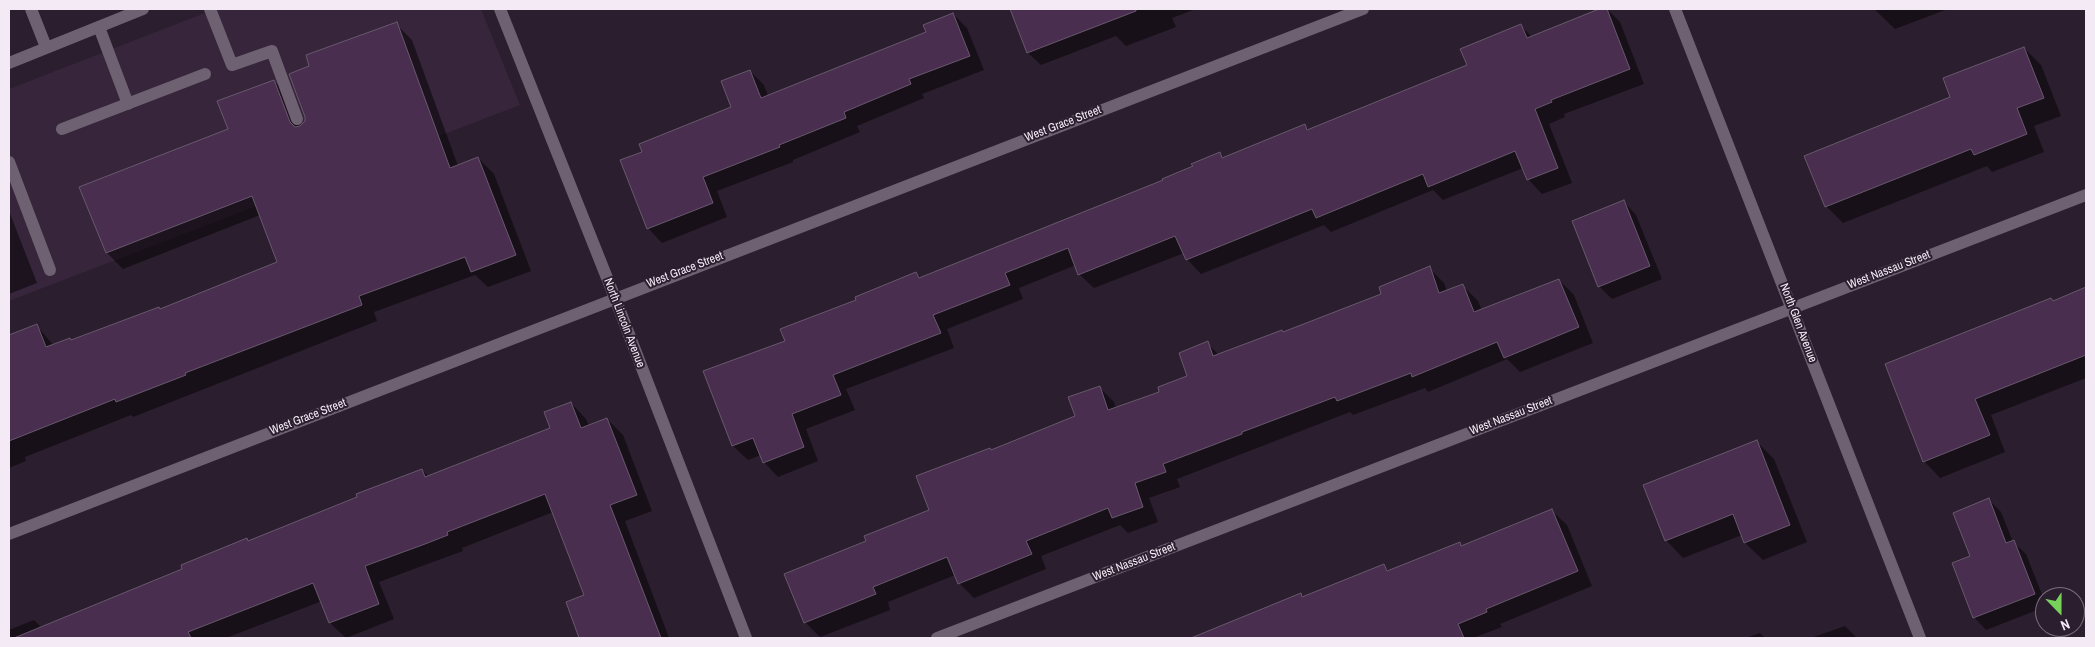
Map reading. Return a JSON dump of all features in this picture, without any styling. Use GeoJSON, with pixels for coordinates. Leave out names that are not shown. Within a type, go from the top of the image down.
{"type":"FeatureCollection","features":[{"type":"Feature","properties":{"kind":"street"},"geometry":{"type":"LineString","coordinates":[[30,9],[46,47]]}},
{"type":"Feature","properties":{"kind":"street"},"geometry":{"type":"LineString","coordinates":[[9,62],[99,26],[111,15],[143,9]]}},
{"type":"Feature","properties":{"kind":"street"},"geometry":{"type":"LineString","coordinates":[[210,9],[232,65],[272,51],[297,119]]}},
{"type":"Feature","properties":{"kind":"street","name":"North Lincoln Avenue"},"geometry":{"type":"LineString","coordinates":[[500,9],[615,298],[746,638]]}},
{"type":"Feature","properties":{"kind":"street","name":"West Grace Street"},"geometry":{"type":"LineString","coordinates":[[9,534],[1363,9]]}},
{"type":"Feature","properties":{"kind":"street","name":"North Glen Avenue"},"geometry":{"type":"LineString","coordinates":[[1675,9],[1920,638]]}},
{"type":"Feature","properties":{"kind":"street"},"geometry":{"type":"LineString","coordinates":[[99,26],[128,104]]}},
{"type":"Feature","properties":{"kind":"street"},"geometry":{"type":"LineString","coordinates":[[62,129],[205,74]]}},
{"type":"Feature","properties":{"kind":"street"},"geometry":{"type":"LineString","coordinates":[[9,162],[50,270]]}},
{"type":"Feature","properties":{"kind":"street","name":"West Nassau Street"},"geometry":{"type":"LineString","coordinates":[[937,638],[2086,195]]}},
{"type":"Feature","properties":{"kind":"shaded area"},"geometry":{"type":"Polygon","coordinates":[[[215,9],[481,9],[520,105],[9,301],[9,89],[215,9]]]}},
{"type":"Feature","properties":{"kind":"building"},"geometry":{"type":"Polygon","coordinates":[[[1010,9],[1136,9],[1136,11],[1027,53],[1010,9]]]}},
{"type":"Feature","properties":{"kind":"building"},"geometry":{"type":"Polygon","coordinates":[[[1599,9],[1607,9],[1630,69],[1551,100],[1552,102],[1535,109],[1558,168],[1527,180],[1515,151],[1428,187],[1423,174],[1316,218],[1312,209],[1186,260],[1175,236],[1078,275],[1068,248],[1005,273],[1010,285],[933,315],[941,333],[833,375],[841,395],[792,414],[804,447],[763,463],[753,438],[732,446],[703,371],[785,341],[780,329],[856,300],[855,297],[916,272],[919,278],[1163,180],[1193,166],[1191,164],[1220,152],[1222,158],[1305,124],[1307,130],[1467,65],[1460,49],[1521,24],[1527,38],[1599,9]]]}},
{"type":"Feature","properties":{"kind":"building"},"geometry":{"type":"Polygon","coordinates":[[[953,13],[970,56],[909,79],[911,84],[844,112],[846,118],[779,145],[780,147],[703,177],[713,203],[647,229],[620,160],[642,152],[639,144],[731,107],[721,81],[750,70],[761,98],[926,32],[923,25],[953,13]]]}},
{"type":"Feature","properties":{"kind":"building"},"geometry":{"type":"Polygon","coordinates":[[[397,22],[450,168],[478,157],[516,255],[471,272],[465,257],[359,296],[362,305],[185,373],[186,375],[116,402],[115,399],[9,441],[9,335],[37,324],[46,347],[70,338],[71,340],[159,307],[160,309],[277,262],[252,196],[106,253],[79,187],[228,129],[217,101],[274,80],[290,122],[295,127],[300,126],[305,121],[305,117],[289,74],[309,66],[306,55],[397,22]]]}},
{"type":"Feature","properties":{"kind":"building"},"geometry":{"type":"Polygon","coordinates":[[[2024,47],[2044,98],[2017,108],[2027,134],[1974,155],[1971,149],[1825,207],[1804,156],[1950,97],[1943,78],[2024,47]]]}},
{"type":"Feature","properties":{"kind":"building"},"geometry":{"type":"Polygon","coordinates":[[[1624,200],[1650,266],[1598,287],[1572,221],[1624,200]]]}},
{"type":"Feature","properties":{"kind":"building"},"geometry":{"type":"Polygon","coordinates":[[[1430,266],[1439,293],[1463,284],[1474,312],[1559,279],[1579,327],[1504,358],[1497,342],[1412,377],[1411,373],[1337,401],[1335,397],[1242,432],[1242,434],[1163,464],[1166,472],[1135,483],[1143,507],[1112,518],[1108,508],[1026,541],[1032,554],[958,584],[947,557],[873,587],[876,594],[804,623],[784,574],[866,541],[864,536],[929,510],[916,476],[990,448],[991,450],[1075,416],[1068,397],[1100,386],[1108,410],[1159,392],[1158,387],[1187,376],[1179,353],[1208,341],[1213,356],[1282,330],[1283,332],[1381,294],[1379,287],[1430,266]]]}},
{"type":"Feature","properties":{"kind":"building"},"geometry":{"type":"Polygon","coordinates":[[[2086,287],[2086,355],[1975,399],[1990,435],[1923,462],[1885,364],[2051,298],[2053,301],[2086,287]]]}},
{"type":"Feature","properties":{"kind":"building"},"geometry":{"type":"Polygon","coordinates":[[[571,402],[581,428],[607,418],[637,495],[610,505],[661,638],[579,638],[566,602],[584,595],[545,494],[447,532],[448,535],[365,566],[379,604],[329,623],[313,583],[188,632],[191,638],[14,638],[182,569],[181,565],[247,538],[248,541],[357,497],[356,494],[422,469],[425,477],[550,428],[544,412],[571,402]]]}},
{"type":"Feature","properties":{"kind":"building"},"geometry":{"type":"Polygon","coordinates":[[[1757,440],[1790,525],[1744,543],[1733,514],[1665,541],[1643,485],[1757,440]]]}},
{"type":"Feature","properties":{"kind":"building"},"geometry":{"type":"Polygon","coordinates":[[[1989,498],[2006,543],[2014,540],[2035,594],[1973,618],[1952,563],[1970,556],[1953,513],[1989,498]]]}},
{"type":"Feature","properties":{"kind":"building"},"geometry":{"type":"Polygon","coordinates":[[[1552,509],[1578,571],[1486,609],[1487,612],[1458,624],[1464,638],[1191,638],[1301,593],[1302,597],[1384,564],[1387,571],[1460,542],[1461,546],[1552,509]]]}}]}
